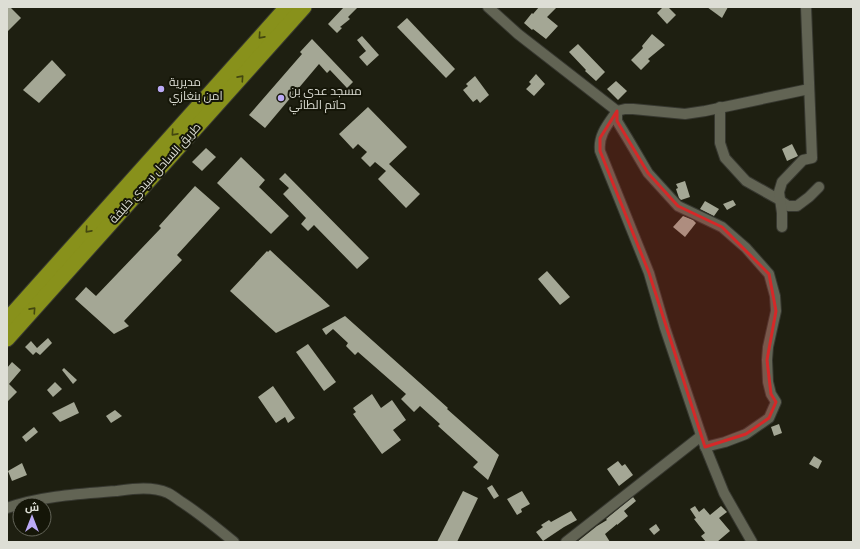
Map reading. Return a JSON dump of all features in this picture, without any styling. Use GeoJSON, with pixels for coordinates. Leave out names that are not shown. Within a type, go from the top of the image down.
{"type":"FeatureCollection","features":[{"type":"Feature","properties":{"kind":"highway"},"geometry":{"type":"LineString","coordinates":[[7,320],[287,7]]}},
{"type":"Feature","properties":{"kind":"highway","name":"طريق الساحل سيدي خليفة"},"geometry":{"type":"LineString","coordinates":[[7,340],[304,7]]}},
{"type":"Feature","properties":{"kind":"street"},"geometry":{"type":"LineString","coordinates":[[488,7],[518,34],[617,111]]}},
{"type":"Feature","properties":{"kind":"street"},"geometry":{"type":"LineString","coordinates":[[782,227],[782,213],[778,192],[782,182],[803,160],[812,158],[806,7]]}},
{"type":"Feature","properties":{"kind":"street"},"geometry":{"type":"LineString","coordinates":[[752,542],[724,493],[705,447],[665,328],[649,273],[600,151],[599,145],[602,132],[617,111],[633,109],[685,114],[809,89]]}},
{"type":"Feature","properties":{"kind":"street"},"geometry":{"type":"LineString","coordinates":[[720,107],[720,143],[724,158],[746,182],[788,206],[797,206],[809,198],[819,187]]}},
{"type":"Feature","properties":{"kind":"street"},"geometry":{"type":"LineString","coordinates":[[617,111],[617,121],[648,173],[678,206],[722,227],[746,248],[769,274],[775,296],[776,311],[768,347],[767,360],[768,382],[771,394],[776,402],[769,418],[746,434],[725,442],[705,447]]}},
{"type":"Feature","properties":{"kind":"street"},"geometry":{"type":"LineString","coordinates":[[566,542],[701,436]]}},
{"type":"Feature","properties":{"kind":"street"},"geometry":{"type":"LineString","coordinates":[[7,508],[46,498],[121,490],[154,489],[168,493],[195,511],[234,542]]}},
{"type":"Feature","properties":{"kind":"highlighted area"},"geometry":{"type":"Polygon","coordinates":[[[617,111],[617,121],[648,173],[678,206],[722,227],[769,274],[776,311],[767,360],[771,394],[776,402],[769,418],[746,434],[705,447],[649,273],[600,151],[600,138],[617,111]]]}},
{"type":"Feature","properties":{"kind":"building"},"geometry":{"type":"Polygon","coordinates":[[[7,7],[10,7],[21,18],[7,32],[7,7]]]}},
{"type":"Feature","properties":{"kind":"building"},"geometry":{"type":"Polygon","coordinates":[[[344,7],[358,7],[348,17],[350,19],[340,27],[342,28],[337,33],[328,24],[344,7]]]}},
{"type":"Feature","properties":{"kind":"building"},"geometry":{"type":"Polygon","coordinates":[[[539,7],[557,7],[547,17],[558,26],[546,39],[524,23],[539,7]]]}},
{"type":"Feature","properties":{"kind":"building"},"geometry":{"type":"Polygon","coordinates":[[[663,7],[668,7],[676,15],[667,24],[657,13],[663,7]]]}},
{"type":"Feature","properties":{"kind":"building"},"geometry":{"type":"Polygon","coordinates":[[[707,7],[728,7],[722,18],[707,7]]]}},
{"type":"Feature","properties":{"kind":"building"},"geometry":{"type":"Polygon","coordinates":[[[407,18],[455,69],[446,78],[397,27],[407,18]]]}},
{"type":"Feature","properties":{"kind":"building"},"geometry":{"type":"Polygon","coordinates":[[[652,34],[665,45],[648,59],[650,61],[641,70],[631,60],[643,48],[642,46],[652,34]]]}},
{"type":"Feature","properties":{"kind":"building"},"geometry":{"type":"Polygon","coordinates":[[[362,36],[379,55],[367,66],[359,57],[366,51],[357,40],[362,36]]]}},
{"type":"Feature","properties":{"kind":"building"},"geometry":{"type":"Polygon","coordinates":[[[312,39],[353,82],[347,88],[330,70],[327,73],[319,64],[265,128],[249,115],[302,54],[300,52],[312,39]]]}},
{"type":"Feature","properties":{"kind":"building"},"geometry":{"type":"Polygon","coordinates":[[[578,44],[605,72],[596,81],[585,71],[586,70],[569,52],[578,44]]]}},
{"type":"Feature","properties":{"kind":"building"},"geometry":{"type":"Polygon","coordinates":[[[52,60],[66,75],[39,103],[23,90],[52,60]]]}},
{"type":"Feature","properties":{"kind":"building"},"geometry":{"type":"Polygon","coordinates":[[[536,74],[545,84],[534,96],[526,89],[531,84],[529,82],[536,74]]]}},
{"type":"Feature","properties":{"kind":"building"},"geometry":{"type":"Polygon","coordinates":[[[475,76],[489,95],[480,103],[477,99],[473,102],[463,90],[468,86],[466,84],[475,76]]]}},
{"type":"Feature","properties":{"kind":"building"},"geometry":{"type":"Polygon","coordinates":[[[616,81],[627,91],[618,100],[607,89],[616,81]]]}},
{"type":"Feature","properties":{"kind":"building"},"geometry":{"type":"Polygon","coordinates":[[[368,107],[407,147],[389,164],[420,194],[406,208],[378,179],[386,171],[375,162],[370,167],[361,158],[367,152],[358,144],[353,149],[339,134],[368,107]]]}},
{"type":"Feature","properties":{"kind":"building"},"geometry":{"type":"Polygon","coordinates":[[[792,144],[798,156],[787,161],[782,149],[792,144]]]}},
{"type":"Feature","properties":{"kind":"building"},"geometry":{"type":"Polygon","coordinates":[[[206,148],[216,157],[202,171],[192,162],[206,148]]]}},
{"type":"Feature","properties":{"kind":"building"},"geometry":{"type":"Polygon","coordinates":[[[241,157],[265,180],[259,187],[289,216],[271,234],[217,183],[241,157]]]}},
{"type":"Feature","properties":{"kind":"building"},"geometry":{"type":"Polygon","coordinates":[[[285,173],[369,258],[357,269],[314,225],[308,231],[301,224],[306,218],[283,194],[289,188],[279,179],[285,173]]]}},
{"type":"Feature","properties":{"kind":"building"},"geometry":{"type":"Polygon","coordinates":[[[685,181],[690,197],[681,200],[676,189],[678,188],[676,184],[685,181]]]}},
{"type":"Feature","properties":{"kind":"building"},"geometry":{"type":"Polygon","coordinates":[[[195,186],[220,208],[177,255],[182,260],[124,321],[129,326],[114,334],[75,299],[86,287],[96,296],[161,228],[159,226],[195,186]]]}},
{"type":"Feature","properties":{"kind":"building"},"geometry":{"type":"Polygon","coordinates":[[[733,200],[736,205],[727,210],[723,204],[733,200]]]}},
{"type":"Feature","properties":{"kind":"building"},"geometry":{"type":"Polygon","coordinates":[[[705,201],[719,209],[714,216],[700,209],[705,201]]]}},
{"type":"Feature","properties":{"kind":"building"},"geometry":{"type":"Polygon","coordinates":[[[683,216],[693,220],[696,223],[685,237],[673,227],[683,216]]]}},
{"type":"Feature","properties":{"kind":"building"},"geometry":{"type":"Polygon","coordinates":[[[270,250],[330,306],[276,333],[230,291],[267,251],[268,252],[270,250]]]}},
{"type":"Feature","properties":{"kind":"building"},"geometry":{"type":"Polygon","coordinates":[[[547,271],[570,297],[560,305],[538,279],[547,271]]]}},
{"type":"Feature","properties":{"kind":"building"},"geometry":{"type":"Polygon","coordinates":[[[345,316],[499,455],[488,480],[473,467],[478,462],[438,426],[440,424],[420,406],[414,412],[401,399],[406,394],[358,352],[355,355],[346,346],[348,343],[333,329],[326,335],[322,329],[345,316]]]}},
{"type":"Feature","properties":{"kind":"building"},"geometry":{"type":"Polygon","coordinates":[[[48,338],[52,343],[40,355],[36,352],[33,355],[25,347],[31,341],[37,348],[48,338]]]}},
{"type":"Feature","properties":{"kind":"building"},"geometry":{"type":"Polygon","coordinates":[[[308,344],[336,382],[324,391],[296,352],[308,344]]]}},
{"type":"Feature","properties":{"kind":"building"},"geometry":{"type":"Polygon","coordinates":[[[12,362],[21,370],[9,384],[17,392],[7,402],[7,368],[12,362]]]}},
{"type":"Feature","properties":{"kind":"building"},"geometry":{"type":"Polygon","coordinates":[[[64,368],[77,380],[73,384],[62,370],[64,368]]]}},
{"type":"Feature","properties":{"kind":"building"},"geometry":{"type":"Polygon","coordinates":[[[55,382],[62,389],[53,397],[47,390],[55,382]]]}},
{"type":"Feature","properties":{"kind":"building"},"geometry":{"type":"Polygon","coordinates":[[[273,386],[295,418],[288,423],[285,417],[276,423],[258,397],[273,386]]]}},
{"type":"Feature","properties":{"kind":"building"},"geometry":{"type":"Polygon","coordinates":[[[372,394],[381,408],[392,400],[406,420],[393,430],[401,440],[382,454],[353,414],[356,412],[353,408],[372,394]]]}},
{"type":"Feature","properties":{"kind":"building"},"geometry":{"type":"Polygon","coordinates":[[[74,402],[79,413],[60,422],[52,413],[74,402]]]}},
{"type":"Feature","properties":{"kind":"building"},"geometry":{"type":"Polygon","coordinates":[[[115,410],[122,416],[111,423],[106,416],[115,410]]]}},
{"type":"Feature","properties":{"kind":"building"},"geometry":{"type":"Polygon","coordinates":[[[779,424],[782,433],[774,436],[771,427],[779,424]]]}},
{"type":"Feature","properties":{"kind":"building"},"geometry":{"type":"Polygon","coordinates":[[[34,427],[38,432],[26,442],[22,437],[34,427]]]}},
{"type":"Feature","properties":{"kind":"building"},"geometry":{"type":"Polygon","coordinates":[[[814,456],[822,461],[818,469],[809,464],[814,456]]]}},
{"type":"Feature","properties":{"kind":"building"},"geometry":{"type":"Polygon","coordinates":[[[618,461],[622,466],[625,464],[633,475],[619,486],[607,469],[618,461]]]}},
{"type":"Feature","properties":{"kind":"building"},"geometry":{"type":"Polygon","coordinates":[[[22,463],[27,475],[12,481],[8,471],[22,463]]]}},
{"type":"Feature","properties":{"kind":"building"},"geometry":{"type":"Polygon","coordinates":[[[492,485],[499,496],[494,499],[487,488],[492,485]]]}},
{"type":"Feature","properties":{"kind":"building"},"geometry":{"type":"Polygon","coordinates":[[[463,491],[478,498],[457,542],[437,542],[463,491]]]}},
{"type":"Feature","properties":{"kind":"building"},"geometry":{"type":"Polygon","coordinates":[[[522,491],[530,504],[521,509],[522,512],[517,515],[507,499],[522,491]]]}},
{"type":"Feature","properties":{"kind":"building"},"geometry":{"type":"Polygon","coordinates":[[[633,497],[636,501],[624,511],[628,516],[605,534],[610,542],[577,542],[607,520],[606,519],[633,497]]]}},
{"type":"Feature","properties":{"kind":"building"},"geometry":{"type":"Polygon","coordinates":[[[695,506],[699,512],[704,508],[710,515],[721,506],[727,512],[719,518],[730,531],[717,542],[706,542],[701,536],[705,533],[694,519],[696,518],[690,509],[695,506]]]}},
{"type":"Feature","properties":{"kind":"building"},"geometry":{"type":"Polygon","coordinates":[[[571,511],[577,520],[543,541],[536,532],[543,527],[541,525],[549,520],[551,522],[571,511]]]}},
{"type":"Feature","properties":{"kind":"building"},"geometry":{"type":"Polygon","coordinates":[[[656,524],[660,530],[654,535],[649,529],[656,524]]]}},
{"type":"Feature","properties":{"kind":"place","name":"مديرية امن بنغازي"},"geometry":{"type":"Point","coordinates":[161,89]}},
{"type":"Feature","properties":{"kind":"place","name":"مسجد عدي بن حاتم الطائي"},"geometry":{"type":"Point","coordinates":[281,98]}}]}
